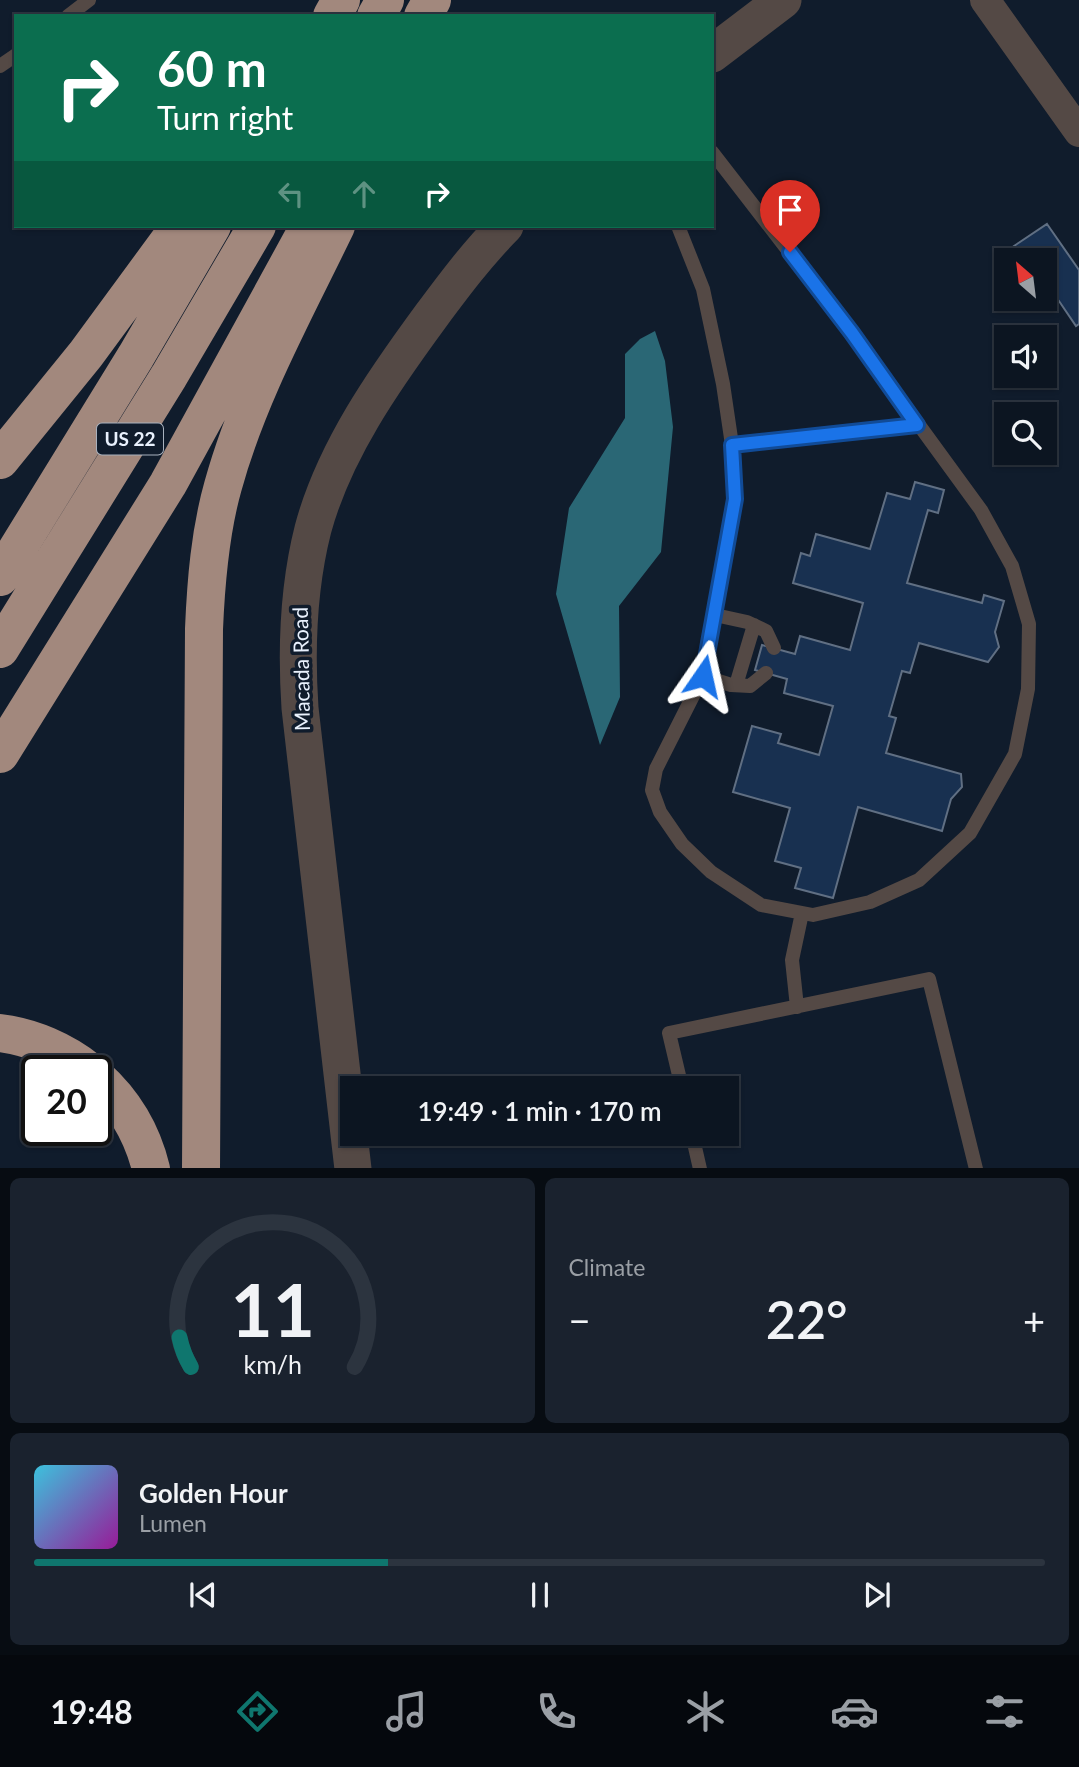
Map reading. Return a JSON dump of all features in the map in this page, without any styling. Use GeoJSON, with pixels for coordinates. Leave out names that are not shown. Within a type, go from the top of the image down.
{"type":"FeatureCollection","features":[{"type":"Feature","properties":{"kind":"highway"},"geometry":{"type":"LineString","coordinates":[[0,460],[86,354],[179,228]]}},
{"type":"Feature","properties":{"kind":"highway","name":"US 22"},"geometry":{"type":"LineString","coordinates":[[0,577],[136,356],[211,228]]}},
{"type":"Feature","properties":{"kind":"highway","name":"US 22"},"geometry":{"type":"LineString","coordinates":[[0,649],[169,376],[256,228]]}},
{"type":"Feature","properties":{"kind":"highway"},"geometry":{"type":"LineString","coordinates":[[0,754],[169,484],[308,228]]}},
{"type":"Feature","properties":{"kind":"highway"},"geometry":{"type":"LineString","coordinates":[[201,1168],[204,629],[209,559],[223,487],[234,450],[263,377],[335,228]]}},
{"type":"Feature","properties":{"kind":"highway"},"geometry":{"type":"LineString","coordinates":[[0,1033],[44,1045],[65,1055]]}},
{"type":"Feature","properties":{"kind":"highway"},"geometry":{"type":"LineString","coordinates":[[112,1093],[133,1122],[151,1168]]}},
{"type":"Feature","properties":{"kind":"street"},"geometry":{"type":"LineString","coordinates":[[714,52],[783,0]]}},
{"type":"Feature","properties":{"kind":"street"},"geometry":{"type":"LineString","coordinates":[[985,0],[1079,132]]}},
{"type":"Feature","properties":{"kind":"street","name":"Macada Road"},"geometry":{"type":"LineString","coordinates":[[353,1168],[300,708],[298,638],[306,561],[325,495],[362,419],[388,377],[447,295],[503,228]]}},
{"type":"Feature","properties":{"kind":"lane"},"geometry":{"type":"LineString","coordinates":[[71,14],[89,0]]}},
{"type":"Feature","properties":{"kind":"lane"},"geometry":{"type":"LineString","coordinates":[[679,228],[703,289],[732,445],[735,499],[703,676],[656,769],[652,790],[660,812],[682,844],[711,872],[761,905],[813,915],[870,902],[919,880],[970,834],[1015,754],[1028,689],[1029,624],[1012,566],[981,510],[852,333],[714,155]]}},
{"type":"Feature","properties":{"kind":"lane"},"geometry":{"type":"LineString","coordinates":[[732,445],[917,425]]}},
{"type":"Feature","properties":{"kind":"lane"},"geometry":{"type":"LineString","coordinates":[[715,615],[747,622],[766,631],[774,648]]}},
{"type":"Feature","properties":{"kind":"lane"},"geometry":{"type":"LineString","coordinates":[[736,685],[754,625]]}},
{"type":"Feature","properties":{"kind":"lane"},"geometry":{"type":"LineString","coordinates":[[703,676],[750,686],[766,673]]}},
{"type":"Feature","properties":{"kind":"lane"},"geometry":{"type":"LineString","coordinates":[[797,1007],[792,960],[802,913]]}},
{"type":"Feature","properties":{"kind":"lane"},"geometry":{"type":"LineString","coordinates":[[679,1076],[669,1032],[929,979],[976,1168]]}},
{"type":"Feature","properties":{"kind":"lane"},"geometry":{"type":"LineString","coordinates":[[695,1146],[700,1168]]}},
{"type":"Feature","properties":{"kind":"shaded area"},"geometry":{"type":"Polygon","coordinates":[[[655,331],[665,361],[673,427],[661,552],[619,606],[620,697],[600,745],[556,594],[569,508],[625,418],[625,354],[640,339],[655,331]]]}},
{"type":"Feature","properties":{"kind":"building"},"geometry":{"type":"Polygon","coordinates":[[[1047,224],[1079,270],[1079,324],[1076,326],[1059,301],[1057,302],[1057,248],[1014,246],[1047,224]]]}},
{"type":"Feature","properties":{"kind":"building"},"geometry":{"type":"Polygon","coordinates":[[[915,482],[944,490],[938,513],[928,510],[907,583],[982,603],[984,595],[1004,601],[995,632],[999,647],[988,662],[919,643],[910,673],[902,671],[889,716],[896,718],[886,753],[961,774],[962,787],[951,799],[942,831],[858,807],[833,898],[795,888],[801,868],[775,861],[790,808],[733,792],[752,726],[781,734],[778,743],[819,755],[833,706],[784,693],[787,679],[755,670],[762,645],[795,654],[800,636],[850,650],[863,603],[793,583],[801,553],[810,556],[816,534],[870,549],[887,493],[910,499],[915,482]]]}},
{"type":"Feature","properties":{"kind":"route"},"geometry":{"type":"LineString","coordinates":[[703,676],[735,499],[732,445],[917,425],[790,252]]}}]}
